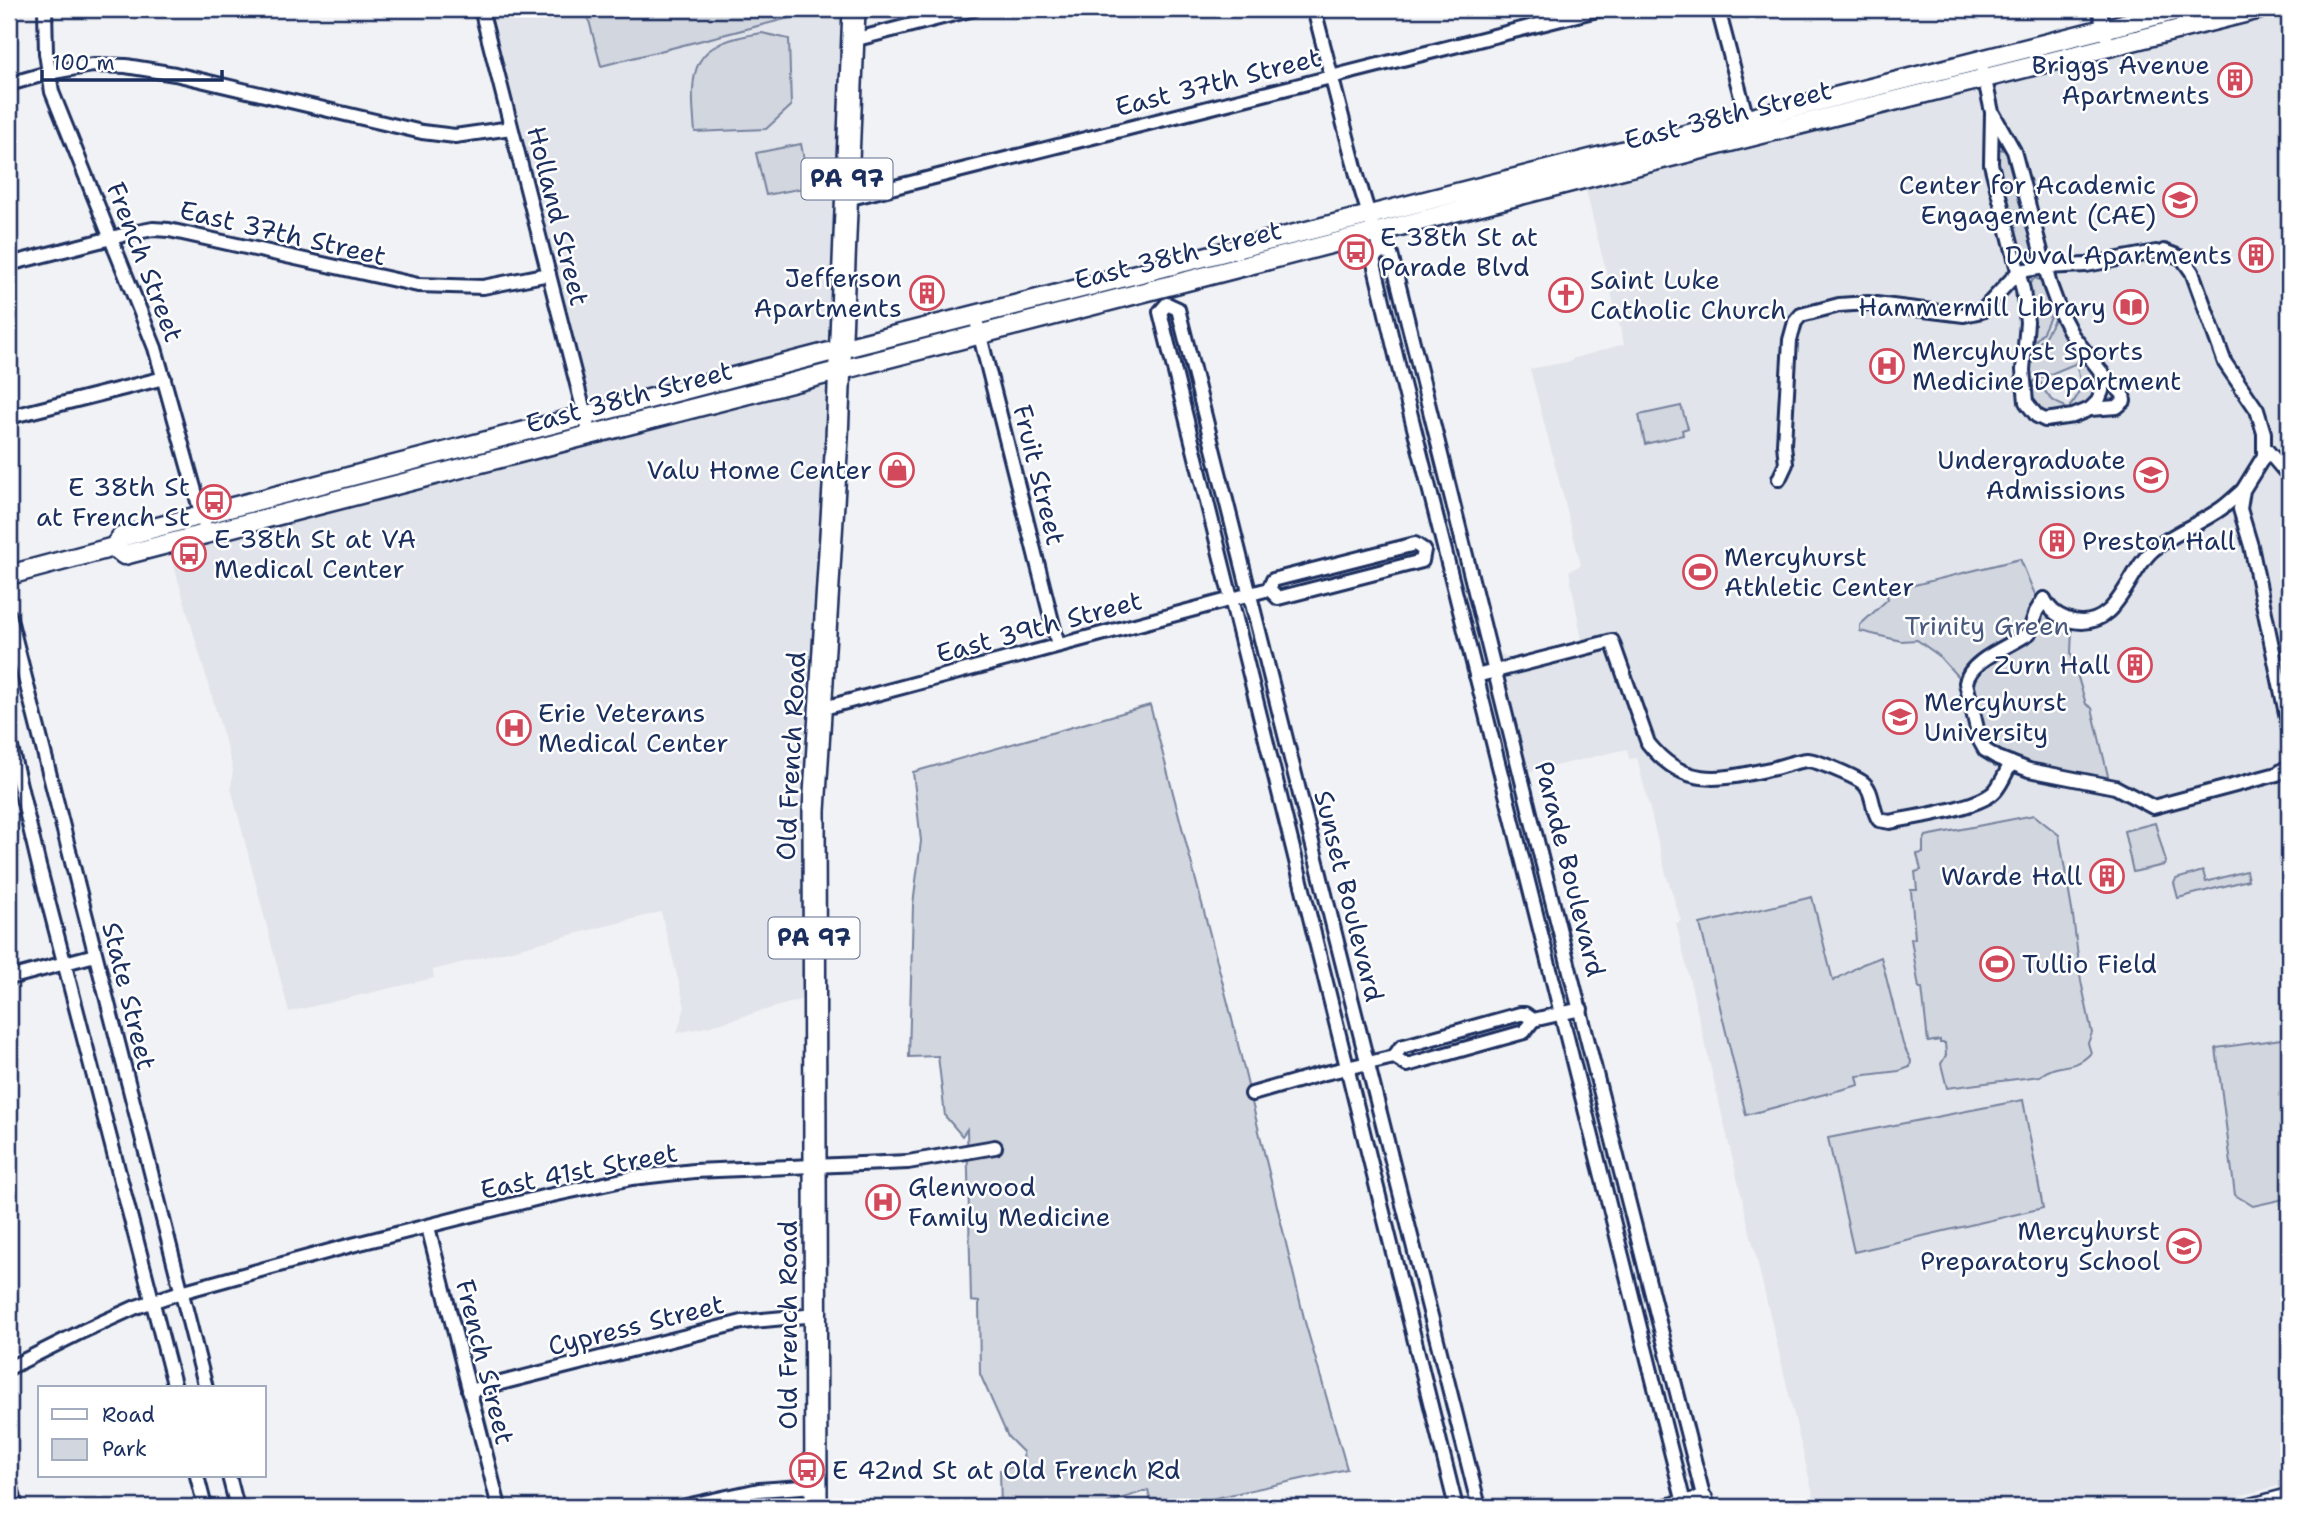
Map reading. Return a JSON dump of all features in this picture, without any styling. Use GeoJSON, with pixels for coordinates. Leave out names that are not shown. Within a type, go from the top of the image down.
{"type":"FeatureCollection","features":[{"type":"Feature","properties":{"kind":"main road","name":"Old French Road"},"geometry":{"type":"LineString","coordinates":[[816,1497],[813,844],[840,360],[854,9]]}},
{"type":"Feature","properties":{"kind":"main road","name":"East 38th Street"},"geometry":{"type":"LineString","coordinates":[[2106,37],[2182,9]]}},
{"type":"Feature","properties":{"kind":"main road","name":"East 38th Street"},"geometry":{"type":"LineString","coordinates":[[1372,224],[1751,137],[1982,69],[2106,37],[2260,9]]}},
{"type":"Feature","properties":{"kind":"main road","name":"East 38th Street"},"geometry":{"type":"LineString","coordinates":[[9,575],[114,547],[121,537],[202,515],[585,417],[840,360],[979,334],[1163,287],[1372,224],[1747,119],[1982,69]]}},
{"type":"Feature","properties":{"kind":"main road","name":"East 38th Street"},"geometry":{"type":"LineString","coordinates":[[114,547],[124,555],[590,435],[840,360],[975,316],[1163,287]]}},
{"type":"Feature","properties":{"kind":"street","name":"French Street"},"geometry":{"type":"LineString","coordinates":[[45,9],[48,73],[52,92],[155,348],[207,534]]}},
{"type":"Feature","properties":{"kind":"street","name":"Holland Street"},"geometry":{"type":"LineString","coordinates":[[481,9],[590,435]]}},
{"type":"Feature","properties":{"kind":"street"},"geometry":{"type":"LineString","coordinates":[[853,40],[974,9]]}},
{"type":"Feature","properties":{"kind":"street","name":"Parade Boulevard"},"geometry":{"type":"LineString","coordinates":[[1314,9],[1358,179],[1380,251]]}},
{"type":"Feature","properties":{"kind":"street","name":"East 37th Street"},"geometry":{"type":"LineString","coordinates":[[847,199],[1601,9]]}},
{"type":"Feature","properties":{"kind":"street"},"geometry":{"type":"LineString","coordinates":[[1718,9],[1751,137]]}},
{"type":"Feature","properties":{"kind":"street"},"geometry":{"type":"LineString","coordinates":[[2099,9],[2106,37]]}},
{"type":"Feature","properties":{"kind":"street"},"geometry":{"type":"LineString","coordinates":[[9,84],[48,73],[93,65],[126,66],[175,74],[422,132],[455,136],[511,128]]}},
{"type":"Feature","properties":{"kind":"street"},"geometry":{"type":"LineString","coordinates":[[1982,69],[1992,112],[1991,164],[2019,271],[2027,322],[2023,370],[2026,402],[2037,416],[2045,420],[2074,416],[2090,409],[2118,407],[2124,401],[2123,394],[2102,373],[2072,335],[2058,306],[2014,151],[1992,112]]}},
{"type":"Feature","properties":{"kind":"street","name":"East 37th Street"},"geometry":{"type":"LineString","coordinates":[[9,264],[153,229],[183,232],[432,287],[483,287],[549,274]]}},
{"type":"Feature","properties":{"kind":"street","name":"Parade Boulevard"},"geometry":{"type":"LineString","coordinates":[[1380,251],[1391,254],[1705,1503]]}},
{"type":"Feature","properties":{"kind":"street","name":"Parade Boulevard"},"geometry":{"type":"LineString","coordinates":[[1380,251],[1373,259],[1376,274],[1685,1505]]}},
{"type":"Feature","properties":{"kind":"street"},"geometry":{"type":"LineString","coordinates":[[1779,479],[1786,464],[1784,444],[1790,340],[1795,322],[1801,315],[1839,305],[1865,303],[1964,314],[1982,311],[2019,271],[2086,265],[2160,251],[2169,251],[2182,258],[2192,272],[2225,363],[2258,410],[2265,448],[2261,463],[2242,490],[2222,508],[2152,551],[2109,612],[2089,621],[2076,622],[2051,611],[2044,599],[2029,633],[1976,666],[1967,677],[1966,683],[1980,741],[1985,750],[2011,763],[2048,775],[2115,787],[2154,807],[2277,775],[2289,766]]}},
{"type":"Feature","properties":{"kind":"street","name":"Sunset Boulevard"},"geometry":{"type":"LineString","coordinates":[[1163,287],[1178,309],[1479,1507]]}},
{"type":"Feature","properties":{"kind":"street","name":"Sunset Boulevard"},"geometry":{"type":"LineString","coordinates":[[1163,287],[1160,312],[1456,1507]]}},
{"type":"Feature","properties":{"kind":"street","name":"Fruit Street"},"geometry":{"type":"LineString","coordinates":[[975,316],[1058,645]]}},
{"type":"Feature","properties":{"kind":"street"},"geometry":{"type":"LineString","coordinates":[[2090,409],[2098,401],[2102,391],[2102,373]]}},
{"type":"Feature","properties":{"kind":"street"},"geometry":{"type":"LineString","coordinates":[[9,417],[164,378]]}},
{"type":"Feature","properties":{"kind":"street"},"geometry":{"type":"LineString","coordinates":[[2265,448],[2289,476]]}},
{"type":"Feature","properties":{"kind":"street"},"geometry":{"type":"LineString","coordinates":[[2242,490],[2240,509],[2251,546],[2289,728]]}},
{"type":"Feature","properties":{"kind":"street","name":"East 39th Street"},"geometry":{"type":"LineString","coordinates":[[1269,589],[1273,580],[1370,555],[1415,544],[1424,550],[1462,540]]}},
{"type":"Feature","properties":{"kind":"street","name":"East 39th Street"},"geometry":{"type":"LineString","coordinates":[[1269,589],[1278,598],[1422,561],[1424,550]]}},
{"type":"Feature","properties":{"kind":"street","name":"East 39th Street"},"geometry":{"type":"LineString","coordinates":[[820,709],[1269,589]]}},
{"type":"Feature","properties":{"kind":"street","name":"State Street"},"geometry":{"type":"LineString","coordinates":[[9,615],[205,1386]]}},
{"type":"Feature","properties":{"kind":"street"},"geometry":{"type":"LineString","coordinates":[[1476,676],[1612,641],[1648,743],[1657,755],[1679,772],[1703,779],[1735,776],[1809,760],[1863,782],[1869,790],[1874,812],[1880,820],[1890,822],[1959,807],[1988,797],[1999,785],[2011,763]]}},
{"type":"Feature","properties":{"kind":"street","name":"State Street"},"geometry":{"type":"LineString","coordinates":[[9,739],[174,1386]]}},
{"type":"Feature","properties":{"kind":"street"},"geometry":{"type":"LineString","coordinates":[[9,978],[95,955]]}},
{"type":"Feature","properties":{"kind":"street"},"geometry":{"type":"LineString","coordinates":[[1394,1057],[1407,1065],[1524,1032],[1533,1020],[1581,1009]]}},
{"type":"Feature","properties":{"kind":"street"},"geometry":{"type":"LineString","coordinates":[[1252,1094],[1394,1057],[1401,1047],[1520,1014],[1533,1020]]}},
{"type":"Feature","properties":{"kind":"street","name":"East 41st Street"},"geometry":{"type":"LineString","coordinates":[[9,1368],[83,1331],[181,1292],[542,1197],[632,1178],[746,1167],[815,1167],[908,1162],[995,1147]]}},
{"type":"Feature","properties":{"kind":"street","name":"French Street"},"geometry":{"type":"LineString","coordinates":[[428,1227],[499,1507]]}},
{"type":"Feature","properties":{"kind":"street","name":"Cypress Street"},"geometry":{"type":"LineString","coordinates":[[469,1391],[742,1322],[816,1315]]}},
{"type":"Feature","properties":{"kind":"street"},"geometry":{"type":"LineString","coordinates":[[9,1478],[16,1507]]}},
{"type":"Feature","properties":{"kind":"street"},"geometry":{"type":"LineString","coordinates":[[198,1478],[205,1507]]}},
{"type":"Feature","properties":{"kind":"street"},"geometry":{"type":"LineString","coordinates":[[230,1478],[237,1507]]}},
{"type":"Feature","properties":{"kind":"street"},"geometry":{"type":"LineString","coordinates":[[681,1507],[759,1490],[816,1497]]}},
{"type":"Feature","properties":{"kind":"street"},"geometry":{"type":"LineString","coordinates":[[2252,1507],[2289,1497]]}},
{"type":"Feature","properties":{"kind":"street"},"geometry":{"type":"LineString","coordinates":[[1667,1507],[1705,1503]]}},
{"type":"Feature","properties":{"kind":"shaded area"},"geometry":{"type":"Polygon","coordinates":[[[491,9],[848,9],[834,343],[598,406],[594,404],[586,385],[491,9]]]}},
{"type":"Feature","properties":{"kind":"shaded area","name":"Mercyhurst University"},"geometry":{"type":"Polygon","coordinates":[[[2289,9],[2289,1483],[2198,1507],[1816,1507],[1676,923],[1681,921],[1666,874],[1637,758],[1629,759],[1627,749],[1525,773],[1493,645],[1501,654],[1510,658],[1582,640],[1569,571],[1581,565],[1530,369],[1572,361],[1624,344],[1585,187],[2289,9]]]}},
{"type":"Feature","properties":{"kind":"shaded area","name":"Erie Veterans Medical Center"},"geometry":{"type":"Polygon","coordinates":[[[826,383],[831,388],[805,767],[803,999],[677,1033],[685,1007],[661,912],[433,970],[434,978],[289,1012],[231,788],[233,769],[169,549],[826,383]]]}},
{"type":"Feature","properties":{"kind":"green space"},"geometry":{"type":"Polygon","coordinates":[[[586,9],[791,9],[793,17],[601,66],[586,9]]]}},
{"type":"Feature","properties":{"kind":"green space"},"geometry":{"type":"Polygon","coordinates":[[[762,33],[789,39],[791,106],[766,129],[695,132],[693,90],[700,61],[708,51],[721,43],[762,33]]]}},
{"type":"Feature","properties":{"kind":"green space"},"geometry":{"type":"Polygon","coordinates":[[[801,144],[809,187],[766,195],[756,153],[801,144]]]}},
{"type":"Feature","properties":{"kind":"green space"},"geometry":{"type":"Polygon","coordinates":[[[2000,149],[2010,152],[2037,250],[2032,259],[2024,260],[2020,257],[1995,163],[1995,152],[2000,149]]]}},
{"type":"Feature","properties":{"kind":"green space"},"geometry":{"type":"Polygon","coordinates":[[[2035,278],[2044,282],[2054,308],[2043,332],[2030,347],[2028,285],[2035,278]]]}},
{"type":"Feature","properties":{"kind":"green space"},"geometry":{"type":"Polygon","coordinates":[[[2056,316],[2068,339],[2084,360],[2027,384],[2029,355],[2045,336],[2056,316]]]}},
{"type":"Feature","properties":{"kind":"green space"},"geometry":{"type":"Polygon","coordinates":[[[2087,364],[2094,380],[2093,395],[2087,405],[2072,411],[2070,406],[2079,388],[2077,367],[2087,364]]]}},
{"type":"Feature","properties":{"kind":"green space"},"geometry":{"type":"Polygon","coordinates":[[[2041,383],[2050,398],[2064,406],[2066,411],[2045,413],[2037,409],[2028,390],[2041,383]]]}},
{"type":"Feature","properties":{"kind":"green space"},"geometry":{"type":"Polygon","coordinates":[[[1681,406],[1688,428],[1682,430],[1683,435],[1645,444],[1639,415],[1681,406]]]}},
{"type":"Feature","properties":{"kind":"green space","name":"Trinity Green"},"geometry":{"type":"Polygon","coordinates":[[[2020,559],[2033,591],[2044,609],[2060,623],[2072,627],[2071,654],[2086,704],[2092,708],[2109,780],[2007,757],[1992,744],[1982,726],[1974,685],[1957,676],[1938,655],[1917,640],[1901,641],[1860,631],[1860,625],[1888,599],[1886,592],[2020,559]]]}},
{"type":"Feature","properties":{"kind":"green space"},"geometry":{"type":"Polygon","coordinates":[[[1150,705],[1229,1007],[1305,1322],[1347,1469],[1175,1507],[1152,1507],[1148,1490],[1108,1503],[1108,1507],[1001,1507],[1000,1470],[1024,1464],[1023,1452],[1008,1437],[980,1374],[979,1302],[971,1301],[967,1129],[962,1136],[945,1116],[938,1056],[909,1057],[913,905],[921,841],[913,772],[1150,705]]]}},
{"type":"Feature","properties":{"kind":"green space","name":"Tullio Field"},"geometry":{"type":"Polygon","coordinates":[[[2034,815],[2059,835],[2081,981],[2092,1033],[2088,1043],[2091,1053],[2078,1063],[2054,1068],[2040,1076],[1947,1088],[1941,1064],[1946,1055],[1945,1043],[1940,1043],[1940,1040],[1928,1042],[1922,988],[1919,988],[1911,939],[1915,938],[1911,890],[1917,890],[1915,872],[1921,870],[1917,854],[1923,853],[1926,836],[2034,815]]]}},
{"type":"Feature","properties":{"kind":"green space"},"geometry":{"type":"Polygon","coordinates":[[[2155,823],[2166,862],[2164,865],[2133,872],[2124,831],[2155,823]]]}},
{"type":"Feature","properties":{"kind":"green space"},"geometry":{"type":"Polygon","coordinates":[[[2203,871],[2206,882],[2246,871],[2248,880],[2178,898],[2174,883],[2176,879],[2203,871]]]}},
{"type":"Feature","properties":{"kind":"green space"},"geometry":{"type":"Polygon","coordinates":[[[1812,897],[1833,981],[1881,957],[1903,1044],[1911,1061],[1910,1067],[1899,1071],[1857,1076],[1859,1085],[1746,1115],[1700,924],[1812,897]]]}},
{"type":"Feature","properties":{"kind":"green space"},"geometry":{"type":"Polygon","coordinates":[[[2289,1038],[2289,1198],[2253,1206],[2235,1195],[2216,1048],[2289,1038]]]}},
{"type":"Feature","properties":{"kind":"green space"},"geometry":{"type":"Polygon","coordinates":[[[2023,1100],[2043,1208],[1854,1252],[1828,1138],[2023,1100]]]}},
{"type":"Feature","properties":{"kind":"place","name":"Briggs Avenue Apartments"},"geometry":{"type":"Point","coordinates":[2235,80]}},
{"type":"Feature","properties":{"kind":"place","name":"Center for Academic Engagement (CAE)"},"geometry":{"type":"Point","coordinates":[2180,200]}},
{"type":"Feature","properties":{"kind":"place","name":"E 38th St at Parade Blvd"},"geometry":{"type":"Point","coordinates":[1356,252]}},
{"type":"Feature","properties":{"kind":"place","name":"Duval Apartments"},"geometry":{"type":"Point","coordinates":[2256,255]}},
{"type":"Feature","properties":{"kind":"place","name":"Jefferson Apartments"},"geometry":{"type":"Point","coordinates":[927,293]}},
{"type":"Feature","properties":{"kind":"place","name":"Saint Luke Catholic Church"},"geometry":{"type":"Point","coordinates":[1566,295]}},
{"type":"Feature","properties":{"kind":"place","name":"Hammermill Library"},"geometry":{"type":"Point","coordinates":[2131,307]}},
{"type":"Feature","properties":{"kind":"place","name":"Mercyhurst Sports Medicine Department"},"geometry":{"type":"Point","coordinates":[1887,366]}},
{"type":"Feature","properties":{"kind":"place","name":"Valu Home Center"},"geometry":{"type":"Point","coordinates":[897,470]}},
{"type":"Feature","properties":{"kind":"place","name":"Undergraduate Admissions"},"geometry":{"type":"Point","coordinates":[2151,475]}},
{"type":"Feature","properties":{"kind":"place","name":"E 38th St at French St"},"geometry":{"type":"Point","coordinates":[214,502]}},
{"type":"Feature","properties":{"kind":"place","name":"Preston Hall"},"geometry":{"type":"Point","coordinates":[2057,541]}},
{"type":"Feature","properties":{"kind":"place","name":"E 38th St at VA Medical Center"},"geometry":{"type":"Point","coordinates":[189,554]}},
{"type":"Feature","properties":{"kind":"place","name":"Mercyhurst Athletic Center"},"geometry":{"type":"Point","coordinates":[1700,572]}},
{"type":"Feature","properties":{"kind":"place","name":"Zurn Hall"},"geometry":{"type":"Point","coordinates":[2135,665]}},
{"type":"Feature","properties":{"kind":"place","name":"Mercyhurst University"},"geometry":{"type":"Point","coordinates":[1900,717]}},
{"type":"Feature","properties":{"kind":"place","name":"Erie Veterans Medical Center"},"geometry":{"type":"Point","coordinates":[514,728]}},
{"type":"Feature","properties":{"kind":"place","name":"Warde Hall"},"geometry":{"type":"Point","coordinates":[2107,876]}},
{"type":"Feature","properties":{"kind":"place","name":"Tullio Field"},"geometry":{"type":"Point","coordinates":[1997,964]}},
{"type":"Feature","properties":{"kind":"place","name":"Glenwood Family Medicine"},"geometry":{"type":"Point","coordinates":[883,1202]}},
{"type":"Feature","properties":{"kind":"place","name":"Mercyhurst Preparatory School"},"geometry":{"type":"Point","coordinates":[2184,1246]}},
{"type":"Feature","properties":{"kind":"place","name":"E 42nd St at Old French Rd"},"geometry":{"type":"Point","coordinates":[807,1470]}}]}
